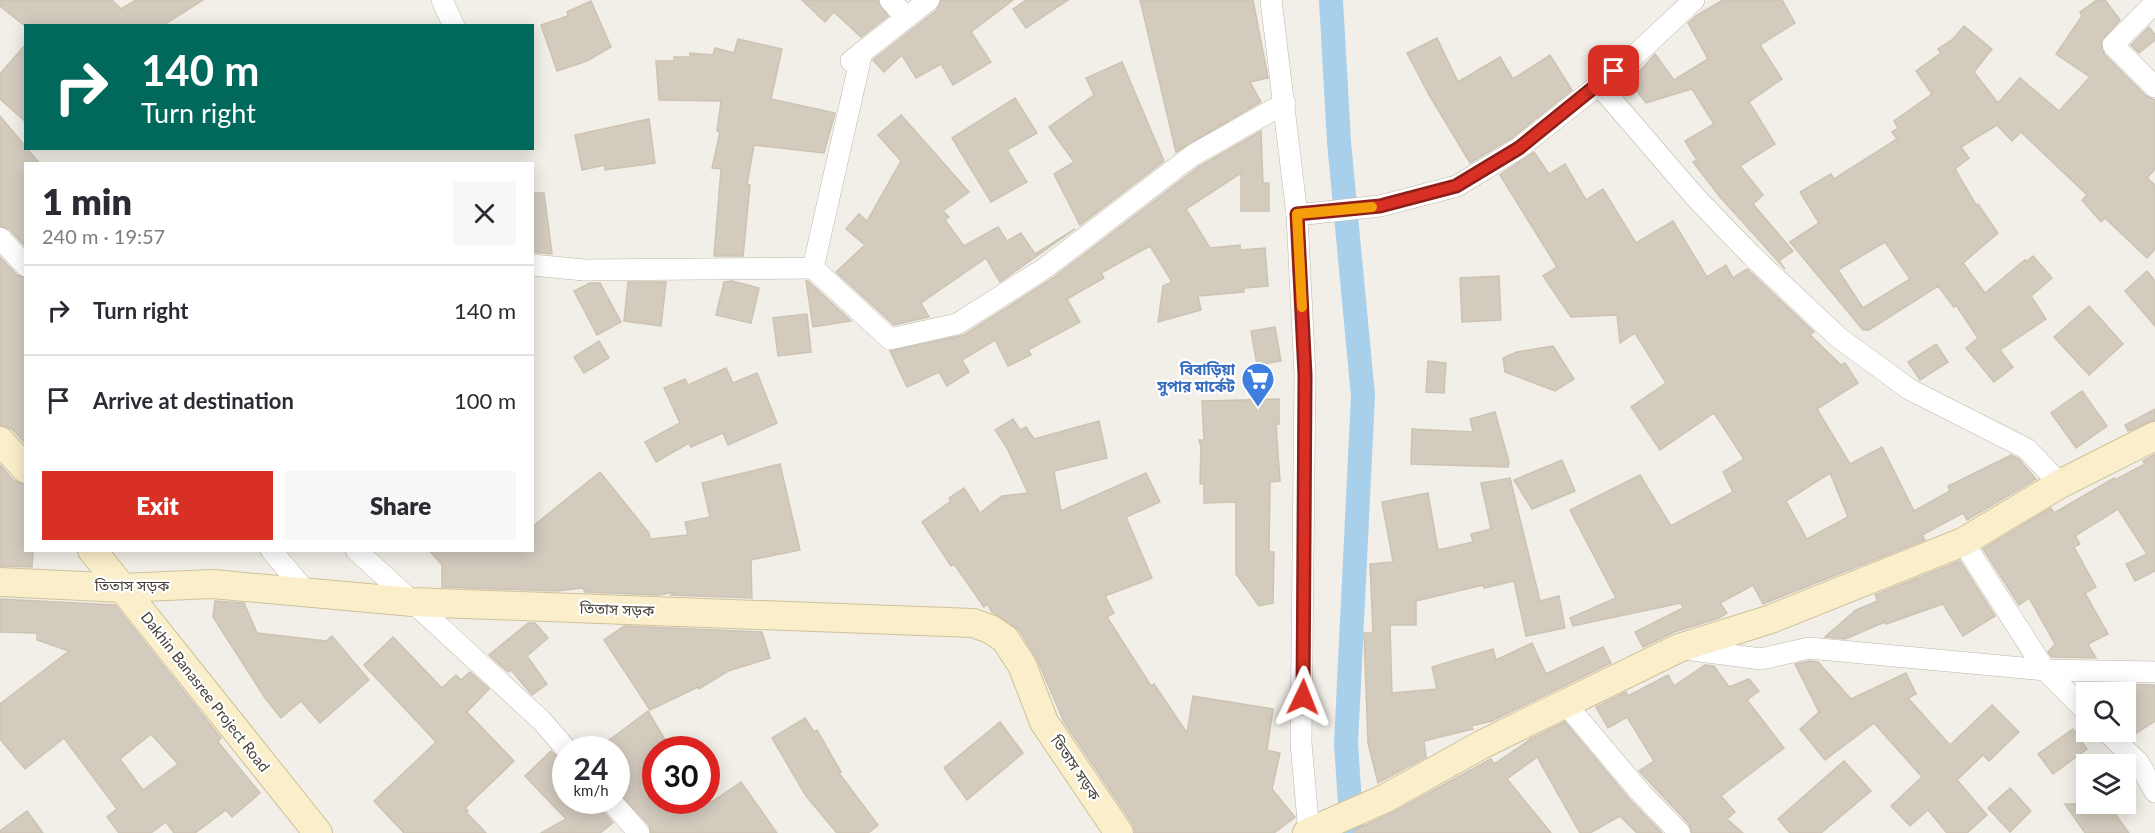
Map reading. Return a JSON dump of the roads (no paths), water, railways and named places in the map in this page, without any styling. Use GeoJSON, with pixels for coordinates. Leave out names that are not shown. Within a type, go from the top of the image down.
{"type":"FeatureCollection","features":[{"type":"Feature","properties":{"kind":"street"},"geometry":{"type":"LineString","coordinates":[[442,0],[453,24]]}},
{"type":"Feature","properties":{"kind":"street"},"geometry":{"type":"LineString","coordinates":[[890,0],[906,17]]}},
{"type":"Feature","properties":{"kind":"street"},"geometry":{"type":"LineString","coordinates":[[813,268],[854,58],[928,0]]}},
{"type":"Feature","properties":{"kind":"street"},"geometry":{"type":"LineString","coordinates":[[1271,0],[1297,214],[1305,375],[1301,743],[1315,829],[1383,799],[1481,744],[1678,648],[1771,619],[1963,542],[2060,484],[2155,436]]}},
{"type":"Feature","properties":{"kind":"street"},"geometry":{"type":"LineString","coordinates":[[1297,214],[1380,206],[1456,186],[1519,148],[1631,59],[1694,0]]}},
{"type":"Feature","properties":{"kind":"street"},"geometry":{"type":"LineString","coordinates":[[2155,3],[2113,45],[2113,48],[2155,87]]}},
{"type":"Feature","properties":{"kind":"street"},"geometry":{"type":"LineString","coordinates":[[1598,84],[1743,247],[1838,337],[1909,389],[2027,449],[2060,484]]}},
{"type":"Feature","properties":{"kind":"street"},"geometry":{"type":"LineString","coordinates":[[534,265],[584,270],[813,268],[890,339],[957,324],[1044,268],[1193,155],[1285,103]]}},
{"type":"Feature","properties":{"kind":"street"},"geometry":{"type":"LineString","coordinates":[[0,238],[24,264]]}},
{"type":"Feature","properties":{"kind":"street"},"geometry":{"type":"LineString","coordinates":[[0,441],[24,467]]}},
{"type":"Feature","properties":{"kind":"street"},"geometry":{"type":"LineString","coordinates":[[1963,542],[2045,670],[2076,701]]}},
{"type":"Feature","properties":{"kind":"street","name":"Dakhin Banasree Project Road"},"geometry":{"type":"LineString","coordinates":[[94,552],[312,831]]}},
{"type":"Feature","properties":{"kind":"street"},"geometry":{"type":"LineString","coordinates":[[273,552],[307,594]]}},
{"type":"Feature","properties":{"kind":"street"},"geometry":{"type":"LineString","coordinates":[[358,552],[542,721],[555,736]]}},
{"type":"Feature","properties":{"kind":"street","name":"তিতাস সড়ক"},"geometry":{"type":"LineString","coordinates":[[0,582],[122,588],[212,584],[413,602],[973,623],[990,629],[1005,639],[1022,665],[1044,722],[1119,833]]}},
{"type":"Feature","properties":{"kind":"street"},"geometry":{"type":"LineString","coordinates":[[1678,648],[1761,659],[1809,648],[2045,670],[2155,672]]}},
{"type":"Feature","properties":{"kind":"street"},"geometry":{"type":"LineString","coordinates":[[1565,703],[1641,793],[1680,833]]}},
{"type":"Feature","properties":{"kind":"street"},"geometry":{"type":"LineString","coordinates":[[2117,742],[2139,763],[2155,792]]}},
{"type":"Feature","properties":{"kind":"street"},"geometry":{"type":"LineString","coordinates":[[622,814],[639,833]]}},
{"type":"Feature","properties":{"kind":"waterway"},"geometry":{"type":"LineString","coordinates":[[1331,0],[1339,142],[1363,396],[1346,744],[1352,833]]}},
{"type":"Feature","properties":{"kind":"place","name":"বিবাড়িয়া সুপার মার্কেট"},"geometry":{"type":"Point","coordinates":[1258,408]}}]}
